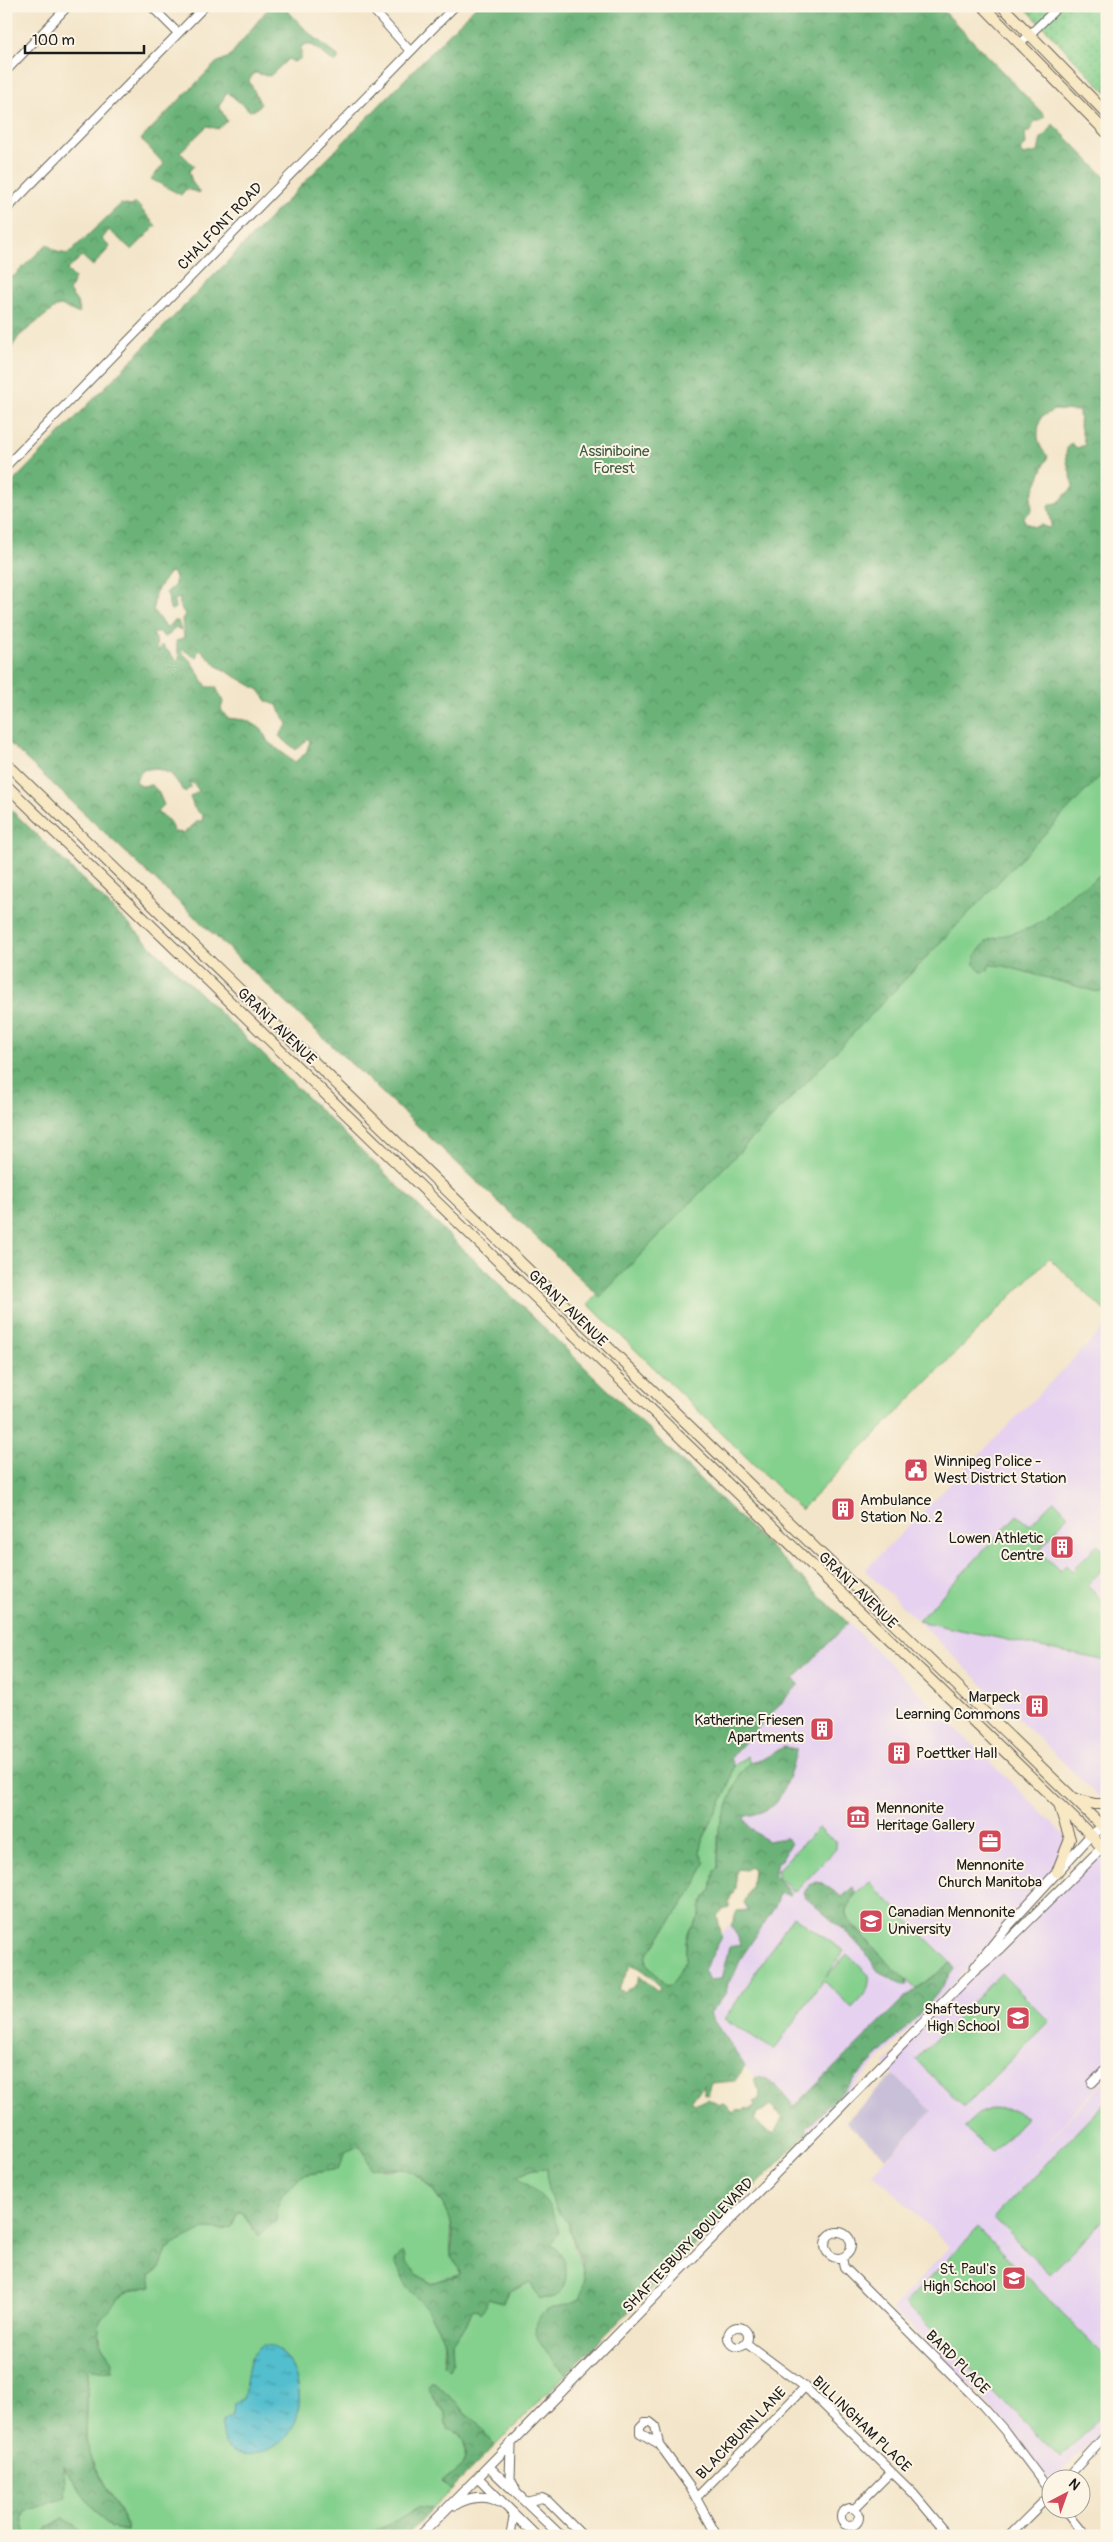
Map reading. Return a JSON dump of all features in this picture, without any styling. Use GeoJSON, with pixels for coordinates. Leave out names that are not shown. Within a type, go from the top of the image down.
{"type":"FeatureCollection","features":[{"type":"Feature","properties":{"kind":"main road"},"geometry":{"type":"LineString","coordinates":[[983,6],[1107,133]]}},
{"type":"Feature","properties":{"kind":"main road"},"geometry":{"type":"LineString","coordinates":[[1002,6],[1107,114]]}},
{"type":"Feature","properties":{"kind":"main road","name":"GRANT AVENUE"},"geometry":{"type":"LineString","coordinates":[[6,763],[1106,1827]]}},
{"type":"Feature","properties":{"kind":"main road","name":"GRANT AVENUE"},"geometry":{"type":"LineString","coordinates":[[6,785],[1105,1848]]}},
{"type":"Feature","properties":{"kind":"main road"},"geometry":{"type":"LineString","coordinates":[[1075,1799],[1095,1804],[1107,1804]]}},
{"type":"Feature","properties":{"kind":"main road"},"geometry":{"type":"LineString","coordinates":[[1057,1872],[1070,1839],[1059,1804]]}},
{"type":"Feature","properties":{"kind":"street"},"geometry":{"type":"LineString","coordinates":[[6,71],[68,6]]}},
{"type":"Feature","properties":{"kind":"street"},"geometry":{"type":"LineString","coordinates":[[151,6],[178,33]]}},
{"type":"Feature","properties":{"kind":"street"},"geometry":{"type":"LineString","coordinates":[[6,210],[205,6]]}},
{"type":"Feature","properties":{"kind":"street"},"geometry":{"type":"LineString","coordinates":[[370,6],[410,51]]}},
{"type":"Feature","properties":{"kind":"street","name":"CHALFONT ROAD"},"geometry":{"type":"LineString","coordinates":[[6,466],[455,6]]}},
{"type":"Feature","properties":{"kind":"street"},"geometry":{"type":"LineString","coordinates":[[1020,44],[1059,6]]}},
{"type":"Feature","properties":{"kind":"street","name":"SHAFTESBURY BOULEVARD"},"geometry":{"type":"LineString","coordinates":[[973,1972],[1008,1926],[1057,1872],[1091,1835],[1106,1827]]}},
{"type":"Feature","properties":{"kind":"street","name":"SHAFTESBURY BOULEVARD"},"geometry":{"type":"LineString","coordinates":[[420,2536],[511,2446],[973,1972],[1000,1949],[1105,1848]]}},
{"type":"Feature","properties":{"kind":"street"},"geometry":{"type":"LineString","coordinates":[[1092,2083],[1107,2068]]}},
{"type":"Feature","properties":{"kind":"street","name":"BARD PLACE"},"geometry":{"type":"LineString","coordinates":[[842,2258],[844,2267],[983,2406],[1004,2430],[1040,2479]]}},
{"type":"Feature","properties":{"kind":"street","name":"BILLINGHAM PLACE"},"geometry":{"type":"LineString","coordinates":[[746,2343],[805,2387],[913,2493],[949,2536]]}},
{"type":"Feature","properties":{"kind":"street","name":"BLACKBURN LANE"},"geometry":{"type":"LineString","coordinates":[[696,2498],[805,2387]]}},
{"type":"Feature","properties":{"kind":"street"},"geometry":{"type":"LineString","coordinates":[[1074,2470],[1107,2434]]}},
{"type":"Feature","properties":{"kind":"street"},"geometry":{"type":"LineString","coordinates":[[659,2444],[696,2498],[716,2536]]}},
{"type":"Feature","properties":{"kind":"street"},"geometry":{"type":"LineString","coordinates":[[511,2446],[510,2479],[518,2494]]}},
{"type":"Feature","properties":{"kind":"street"},"geometry":{"type":"LineString","coordinates":[[489,2467],[561,2536]]}},
{"type":"Feature","properties":{"kind":"street"},"geometry":{"type":"LineString","coordinates":[[854,2509],[891,2472]]}},
{"type":"Feature","properties":{"kind":"street"},"geometry":{"type":"LineString","coordinates":[[478,2478],[536,2536]]}},
{"type":"Feature","properties":{"kind":"street"},"geometry":{"type":"LineString","coordinates":[[445,2511],[468,2498],[492,2498],[506,2506]]}},
{"type":"Feature","properties":{"kind":"street"},"geometry":{"type":"LineString","coordinates":[[526,2502],[542,2498],[548,2501],[583,2536]]}},
{"type":"Feature","properties":{"kind":"street"},"geometry":{"type":"LineString","coordinates":[[1009,2536],[1040,2503]]}},
{"type":"Feature","properties":{"kind":"street"},"geometry":{"type":"LineString","coordinates":[[514,2514],[511,2531],[514,2536]]}},
{"type":"Feature","properties":{"kind":"street"},"geometry":{"type":"LineString","coordinates":[[1073,2520],[1086,2536]]}},
{"type":"Feature","properties":{"kind":"shaded area"},"geometry":{"type":"Polygon","coordinates":[[[1107,1325],[1107,1787],[1098,1796],[865,1570],[1107,1325]]]}},
{"type":"Feature","properties":{"kind":"shaded area","name":"Canadian Mennonite University"},"geometry":{"type":"Polygon","coordinates":[[[848,1623],[1068,1838],[1052,1871],[969,1968],[809,2132],[671,1991],[774,1875],[744,1819],[730,1758],[799,1684],[794,1679],[848,1623]]]}},
{"type":"Feature","properties":{"kind":"shaded area"},"geometry":{"type":"Polygon","coordinates":[[[1101,1848],[1107,1854],[1107,2076],[996,2197],[1107,2079],[1107,2426],[1064,2470],[1040,2470],[985,2401],[892,2309],[950,2247],[873,2173],[932,2111],[884,2064],[1101,1848]]]}},
{"type":"Feature","properties":{"kind":"shaded area"},"geometry":{"type":"Polygon","coordinates":[[[894,2074],[932,2111],[886,2158],[846,2121],[894,2074]]]}},
{"type":"Feature","properties":{"kind":"green space"},"geometry":{"type":"Polygon","coordinates":[[[270,6],[283,6],[308,32],[338,56],[338,60],[335,63],[314,46],[306,44],[301,47],[301,58],[294,62],[288,59],[270,76],[254,73],[249,81],[261,104],[255,110],[250,111],[227,92],[219,106],[227,121],[218,129],[207,126],[180,152],[194,166],[189,171],[192,182],[200,193],[186,189],[181,195],[151,179],[164,164],[141,139],[216,63],[229,57],[270,6]]]}},
{"type":"Feature","properties":{"kind":"green space","name":"Assiniboine Forest"},"geometry":{"type":"Polygon","coordinates":[[[476,6],[939,6],[1045,116],[1040,121],[1035,121],[1030,132],[1025,132],[1026,145],[1020,150],[1023,155],[1038,152],[1041,138],[1049,131],[1053,124],[1107,179],[1107,769],[600,1297],[6,740],[6,489],[476,6]],[[1054,410],[1041,417],[1038,438],[1041,447],[1048,456],[1031,497],[1032,510],[1024,517],[1025,522],[1035,527],[1042,525],[1049,528],[1052,525],[1048,506],[1059,502],[1073,487],[1066,458],[1068,447],[1071,443],[1077,448],[1085,445],[1080,426],[1079,411],[1054,410]],[[172,572],[169,573],[155,593],[153,610],[166,628],[174,621],[178,621],[181,630],[175,627],[169,635],[164,637],[160,632],[153,633],[157,651],[163,646],[177,661],[179,659],[176,641],[184,638],[182,620],[185,614],[179,605],[180,598],[174,600],[175,608],[171,610],[170,608],[166,593],[175,585],[175,577],[172,572]],[[182,649],[181,651],[190,660],[207,687],[216,687],[223,702],[221,709],[227,718],[245,720],[257,726],[262,730],[268,742],[295,762],[306,753],[310,741],[308,739],[296,750],[279,736],[288,724],[277,705],[268,702],[259,690],[217,666],[201,650],[198,651],[196,658],[182,649]],[[155,768],[143,770],[135,781],[141,786],[152,785],[158,791],[164,805],[157,812],[169,821],[174,832],[184,833],[198,821],[202,821],[203,816],[194,808],[190,797],[199,791],[194,784],[189,782],[191,787],[185,792],[171,774],[155,768]]]}},
{"type":"Feature","properties":{"kind":"green space"},"geometry":{"type":"Polygon","coordinates":[[[1024,6],[1107,6],[1107,93],[1033,16],[1024,6]]]}},
{"type":"Feature","properties":{"kind":"green space"},"geometry":{"type":"Polygon","coordinates":[[[136,203],[156,226],[132,250],[109,230],[102,239],[110,247],[93,266],[82,256],[67,270],[75,278],[69,291],[77,302],[80,312],[77,313],[62,306],[56,307],[19,336],[6,357],[6,272],[13,277],[47,244],[57,252],[68,254],[121,204],[131,206],[136,203]]]}},
{"type":"Feature","properties":{"kind":"green space"},"geometry":{"type":"Polygon","coordinates":[[[1107,767],[1107,1313],[1049,1258],[801,1510],[588,1304],[1107,767]]]}},
{"type":"Feature","properties":{"kind":"green space"},"geometry":{"type":"Polygon","coordinates":[[[6,805],[848,1623],[794,1679],[799,1684],[730,1758],[734,1766],[728,1788],[701,1843],[700,1853],[705,1863],[694,1888],[646,1957],[646,1963],[666,1986],[673,1984],[686,1959],[686,1941],[689,1931],[700,1916],[700,1906],[711,1890],[714,1871],[718,1867],[719,1827],[741,1772],[750,1763],[761,1760],[784,1747],[796,1749],[789,1776],[776,1803],[761,1812],[745,1816],[744,1819],[750,1828],[767,1841],[786,1838],[791,1843],[781,1860],[777,1862],[774,1875],[791,1894],[780,1893],[775,1907],[741,1958],[734,1975],[728,1983],[726,1993],[709,2014],[745,2066],[735,2081],[712,2083],[708,2095],[704,2093],[704,2084],[691,2102],[697,2104],[708,2099],[719,2105],[725,2104],[733,2113],[737,2110],[743,2111],[746,2108],[751,2111],[751,2108],[755,2106],[754,2102],[759,2099],[760,2092],[754,2080],[756,2077],[768,2080],[783,2092],[794,2107],[902,2000],[951,1963],[954,1969],[943,1987],[917,2017],[806,2128],[809,2132],[566,2374],[540,2343],[535,2325],[539,2317],[548,2310],[581,2298],[584,2281],[582,2261],[569,2223],[558,2212],[548,2192],[547,2168],[533,2169],[518,2176],[543,2198],[553,2213],[559,2232],[551,2245],[562,2256],[565,2263],[566,2278],[564,2285],[555,2297],[540,2299],[530,2283],[528,2283],[507,2292],[503,2303],[488,2299],[486,2306],[480,2313],[477,2309],[472,2310],[466,2326],[452,2341],[453,2361],[449,2370],[444,2365],[445,2342],[426,2307],[407,2288],[395,2261],[402,2252],[406,2257],[406,2262],[418,2275],[432,2284],[460,2274],[459,2268],[451,2257],[453,2234],[448,2215],[437,2195],[421,2178],[412,2172],[400,2168],[370,2168],[363,2149],[359,2146],[345,2152],[338,2169],[303,2175],[282,2195],[278,2205],[276,2220],[259,2236],[242,2212],[238,2212],[232,2227],[224,2230],[205,2229],[168,2248],[160,2268],[150,2275],[152,2286],[129,2291],[118,2299],[100,2321],[98,2340],[112,2361],[111,2371],[103,2372],[90,2368],[88,2370],[86,2440],[94,2466],[127,2526],[127,2531],[111,2528],[89,2503],[63,2465],[66,2497],[25,2512],[22,2518],[26,2536],[6,2536],[6,805]],[[750,1867],[746,1870],[737,1869],[735,1888],[729,1901],[729,1908],[722,1910],[717,1916],[722,1937],[704,1970],[709,1980],[721,1979],[729,1947],[740,1945],[738,1937],[731,1926],[737,1911],[749,1910],[744,1903],[751,1888],[753,1869],[750,1867]],[[631,1965],[618,1989],[623,1992],[634,1987],[639,1976],[658,1991],[660,1986],[643,1970],[631,1965]],[[770,2106],[762,2112],[757,2112],[755,2120],[762,2128],[775,2134],[783,2118],[770,2106]]]}},
{"type":"Feature","properties":{"kind":"green space"},"geometry":{"type":"Polygon","coordinates":[[[1107,869],[1107,989],[1097,992],[1004,966],[989,965],[988,971],[981,972],[974,965],[975,955],[988,940],[1030,928],[1045,919],[1075,891],[1091,882],[1107,869]]]}},
{"type":"Feature","properties":{"kind":"green space"},"geometry":{"type":"Polygon","coordinates":[[[1054,1500],[1068,1515],[1039,1551],[1060,1571],[1066,1565],[1072,1571],[1097,1545],[1105,1551],[1107,1565],[1087,1585],[1107,1605],[1107,1661],[918,1621],[1017,1515],[1030,1525],[1054,1500]]]}},
{"type":"Feature","properties":{"kind":"green space"},"geometry":{"type":"Polygon","coordinates":[[[747,1756],[750,1763],[741,1772],[722,1820],[718,1837],[718,1867],[714,1871],[711,1890],[702,1902],[700,1916],[689,1931],[686,1941],[686,1959],[673,1984],[666,1986],[646,1963],[646,1957],[694,1888],[701,1843],[728,1788],[734,1766],[747,1756]]]}},
{"type":"Feature","properties":{"kind":"green space"},"geometry":{"type":"Polygon","coordinates":[[[818,1828],[836,1842],[836,1849],[798,1889],[793,1891],[777,1877],[777,1870],[818,1828]]]}},
{"type":"Feature","properties":{"kind":"green space"},"geometry":{"type":"Polygon","coordinates":[[[817,1882],[822,1883],[842,1897],[853,1887],[856,1892],[846,1912],[851,1924],[905,1978],[908,1985],[903,1985],[878,1971],[866,1953],[849,1935],[806,1898],[804,1892],[810,1885],[817,1882]]]}},
{"type":"Feature","properties":{"kind":"green space"},"geometry":{"type":"Polygon","coordinates":[[[870,1882],[951,1963],[916,1989],[888,1963],[848,1919],[847,1913],[850,1902],[870,1882]]]}},
{"type":"Feature","properties":{"kind":"green space"},"geometry":{"type":"Polygon","coordinates":[[[793,1916],[844,1951],[825,1978],[847,1954],[869,1975],[869,1985],[865,1993],[852,2008],[823,1980],[774,2050],[725,2019],[793,1916]]]}},
{"type":"Feature","properties":{"kind":"green space"},"geometry":{"type":"Polygon","coordinates":[[[1001,1973],[1049,2021],[964,2107],[916,2060],[1001,1973]]]}},
{"type":"Feature","properties":{"kind":"green space"},"geometry":{"type":"Polygon","coordinates":[[[1107,2100],[1107,2216],[1050,2274],[994,2218],[1107,2100]]]}},
{"type":"Feature","properties":{"kind":"green space"},"geometry":{"type":"Polygon","coordinates":[[[992,2108],[1015,2110],[1027,2117],[992,2153],[964,2127],[978,2114],[992,2108]]]}},
{"type":"Feature","properties":{"kind":"green space"},"geometry":{"type":"Polygon","coordinates":[[[358,2146],[382,2170],[401,2168],[415,2174],[437,2196],[447,2212],[452,2229],[451,2257],[459,2268],[460,2274],[433,2284],[418,2275],[406,2262],[395,2261],[407,2288],[426,2307],[445,2342],[444,2358],[452,2351],[452,2341],[466,2326],[472,2310],[477,2309],[480,2313],[488,2299],[502,2303],[510,2289],[517,2289],[530,2282],[541,2299],[555,2297],[566,2269],[556,2248],[551,2245],[555,2240],[531,2188],[523,2183],[518,2176],[533,2169],[547,2168],[550,2185],[568,2223],[584,2275],[581,2298],[573,2303],[547,2311],[560,2366],[566,2374],[495,2446],[475,2421],[434,2382],[432,2397],[445,2414],[448,2428],[455,2431],[463,2441],[465,2454],[461,2468],[454,2477],[442,2481],[451,2490],[433,2508],[420,2507],[397,2521],[365,2536],[87,2536],[63,2518],[42,2536],[26,2536],[22,2518],[24,2512],[63,2498],[65,2483],[63,2464],[76,2485],[111,2528],[127,2531],[127,2525],[94,2466],[86,2440],[88,2370],[90,2368],[96,2371],[108,2354],[101,2343],[99,2332],[106,2310],[125,2294],[149,2287],[150,2275],[162,2263],[167,2250],[187,2237],[205,2229],[232,2227],[238,2212],[242,2212],[253,2230],[276,2220],[278,2205],[282,2195],[303,2175],[338,2169],[345,2152],[358,2146]],[[264,2345],[251,2359],[243,2399],[234,2407],[233,2414],[222,2422],[226,2446],[295,2420],[299,2400],[298,2383],[291,2366],[279,2350],[264,2345]]]}},
{"type":"Feature","properties":{"kind":"green space"},"geometry":{"type":"Polygon","coordinates":[[[978,2228],[1107,2358],[1107,2410],[1060,2458],[905,2303],[978,2228]]]}},
{"type":"Feature","properties":{"kind":"green space"},"geometry":{"type":"Polygon","coordinates":[[[431,2382],[434,2382],[475,2421],[495,2446],[451,2490],[442,2480],[460,2468],[465,2456],[464,2442],[459,2433],[447,2425],[444,2412],[433,2397],[428,2386],[431,2382]]]}},
{"type":"Feature","properties":{"kind":"green space"},"geometry":{"type":"Polygon","coordinates":[[[420,2507],[433,2508],[406,2536],[365,2536],[397,2521],[420,2507]]]}},
{"type":"Feature","properties":{"kind":"green space"},"geometry":{"type":"Polygon","coordinates":[[[63,2518],[87,2536],[42,2536],[49,2526],[63,2518]]]}},
{"type":"Feature","properties":{"kind":"water"},"geometry":{"type":"Polygon","coordinates":[[[264,2345],[278,2350],[292,2368],[298,2385],[298,2412],[291,2430],[283,2441],[261,2452],[251,2454],[235,2453],[224,2442],[222,2422],[233,2414],[234,2403],[243,2399],[250,2360],[253,2353],[264,2345]]]}},
{"type":"Feature","properties":{"kind":"place","name":"Winnipeg Police - West District Station"},"geometry":{"type":"Point","coordinates":[916,1470]}},
{"type":"Feature","properties":{"kind":"place","name":"Ambulance Station No. 2"},"geometry":{"type":"Point","coordinates":[843,1509]}},
{"type":"Feature","properties":{"kind":"place","name":"Lowen Athletic Centre"},"geometry":{"type":"Point","coordinates":[1062,1547]}},
{"type":"Feature","properties":{"kind":"place","name":"Marpeck Learning Commons"},"geometry":{"type":"Point","coordinates":[1037,1706]}},
{"type":"Feature","properties":{"kind":"place","name":"Katherine Friesen Apartments"},"geometry":{"type":"Point","coordinates":[822,1729]}},
{"type":"Feature","properties":{"kind":"place","name":"Poettker Hall"},"geometry":{"type":"Point","coordinates":[899,1753]}},
{"type":"Feature","properties":{"kind":"place","name":"Mennonite Heritage Gallery"},"geometry":{"type":"Point","coordinates":[858,1817]}},
{"type":"Feature","properties":{"kind":"place","name":"Mennonite Church Manitoba"},"geometry":{"type":"Point","coordinates":[990,1841]}},
{"type":"Feature","properties":{"kind":"place","name":"Canadian Mennonite University"},"geometry":{"type":"Point","coordinates":[871,1921]}},
{"type":"Feature","properties":{"kind":"place","name":"Shaftesbury High School"},"geometry":{"type":"Point","coordinates":[1018,2018]}},
{"type":"Feature","properties":{"kind":"place","name":"St. Paul's High School"},"geometry":{"type":"Point","coordinates":[1014,2278]}}]}
